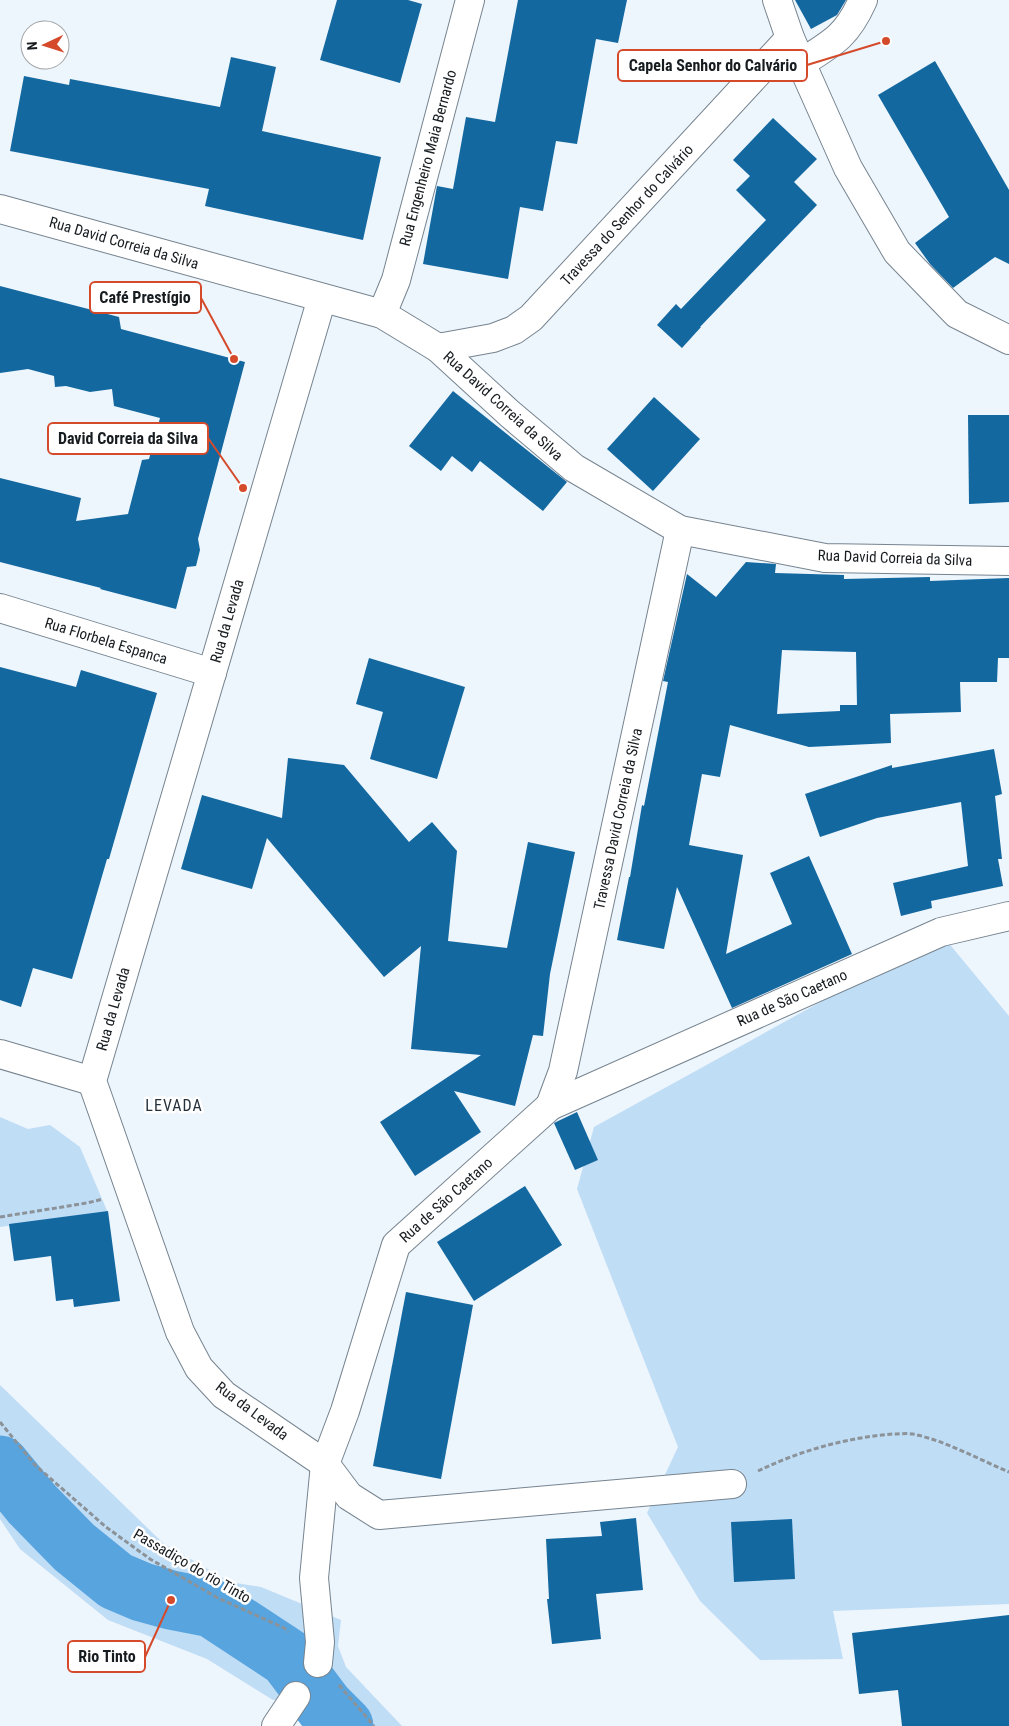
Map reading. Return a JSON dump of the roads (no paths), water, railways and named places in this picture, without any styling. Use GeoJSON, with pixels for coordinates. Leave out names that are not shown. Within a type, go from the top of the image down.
{"type":"FeatureCollection","features":[{"type":"Feature","properties":{"kind":"street","name":"Rua Engenheiro Maia Bernardo"},"geometry":{"type":"LineString","coordinates":[[382,314],[396,280],[470,0]]}},
{"type":"Feature","properties":{"kind":"street"},"geometry":{"type":"LineString","coordinates":[[777,0],[790,38],[848,168],[897,252],[957,314],[1009,340]]}},
{"type":"Feature","properties":{"kind":"street"},"geometry":{"type":"LineString","coordinates":[[801,63],[834,42],[850,26],[863,0]]}},
{"type":"Feature","properties":{"kind":"street","name":"Travessa do Senhor do Calvário"},"geometry":{"type":"LineString","coordinates":[[438,348],[493,338],[514,330],[531,318],[790,38]]}},
{"type":"Feature","properties":{"kind":"street","name":"Rua David Correia da Silva"},"geometry":{"type":"LineString","coordinates":[[0,209],[382,314],[438,348],[510,414],[574,468],[680,530],[825,558],[1009,561]]}},
{"type":"Feature","properties":{"kind":"street","name":"Rua da Levada"},"geometry":{"type":"LineString","coordinates":[[322,298],[92,1081],[180,1332],[198,1368],[224,1394],[325,1464]]}},
{"type":"Feature","properties":{"kind":"street","name":"Travessa David Correia da Silva"},"geometry":{"type":"LineString","coordinates":[[550,1106],[564,1071],[680,530]]}},
{"type":"Feature","properties":{"kind":"street","name":"Rua Florbela Espanca"},"geometry":{"type":"LineString","coordinates":[[0,608],[212,673]]}},
{"type":"Feature","properties":{"kind":"street","name":"Rua de São Caetano"},"geometry":{"type":"LineString","coordinates":[[325,1464],[346,1411],[396,1245],[550,1106],[940,932],[1009,916]]}},
{"type":"Feature","properties":{"kind":"street"},"geometry":{"type":"LineString","coordinates":[[0,1054],[92,1081]]}},
{"type":"Feature","properties":{"kind":"street"},"geometry":{"type":"LineString","coordinates":[[325,1464],[349,1496],[379,1515],[732,1484]]}},
{"type":"Feature","properties":{"kind":"street"},"geometry":{"type":"LineString","coordinates":[[318,1663],[320,1642],[314,1578],[325,1464]]}},
{"type":"Feature","properties":{"kind":"street"},"geometry":{"type":"LineString","coordinates":[[276,1726],[296,1696]]}},
{"type":"Feature","properties":{"kind":"waterway"},"geometry":{"type":"LineString","coordinates":[[0,1465],[32,1504],[74,1547],[116,1581],[142,1592],[212,1608],[288,1658],[324,1706],[344,1726]]}},
{"type":"Feature","properties":{"kind":"place","name":"Capela Senhor do Calvário"},"geometry":{"type":"Point","coordinates":[886,41]}},
{"type":"Feature","properties":{"kind":"place","name":"Café Prestígio"},"geometry":{"type":"Point","coordinates":[234,359]}},
{"type":"Feature","properties":{"kind":"place","name":"David Correia da Silva"},"geometry":{"type":"Point","coordinates":[243,488]}},
{"type":"Feature","properties":{"kind":"place","name":"Rio Tinto"},"geometry":{"type":"Point","coordinates":[171,1600]}},
{"type":"Feature","properties":{"kind":"district","name":"LEVADA"},"geometry":{"type":"Point","coordinates":[174,1105]}}]}
